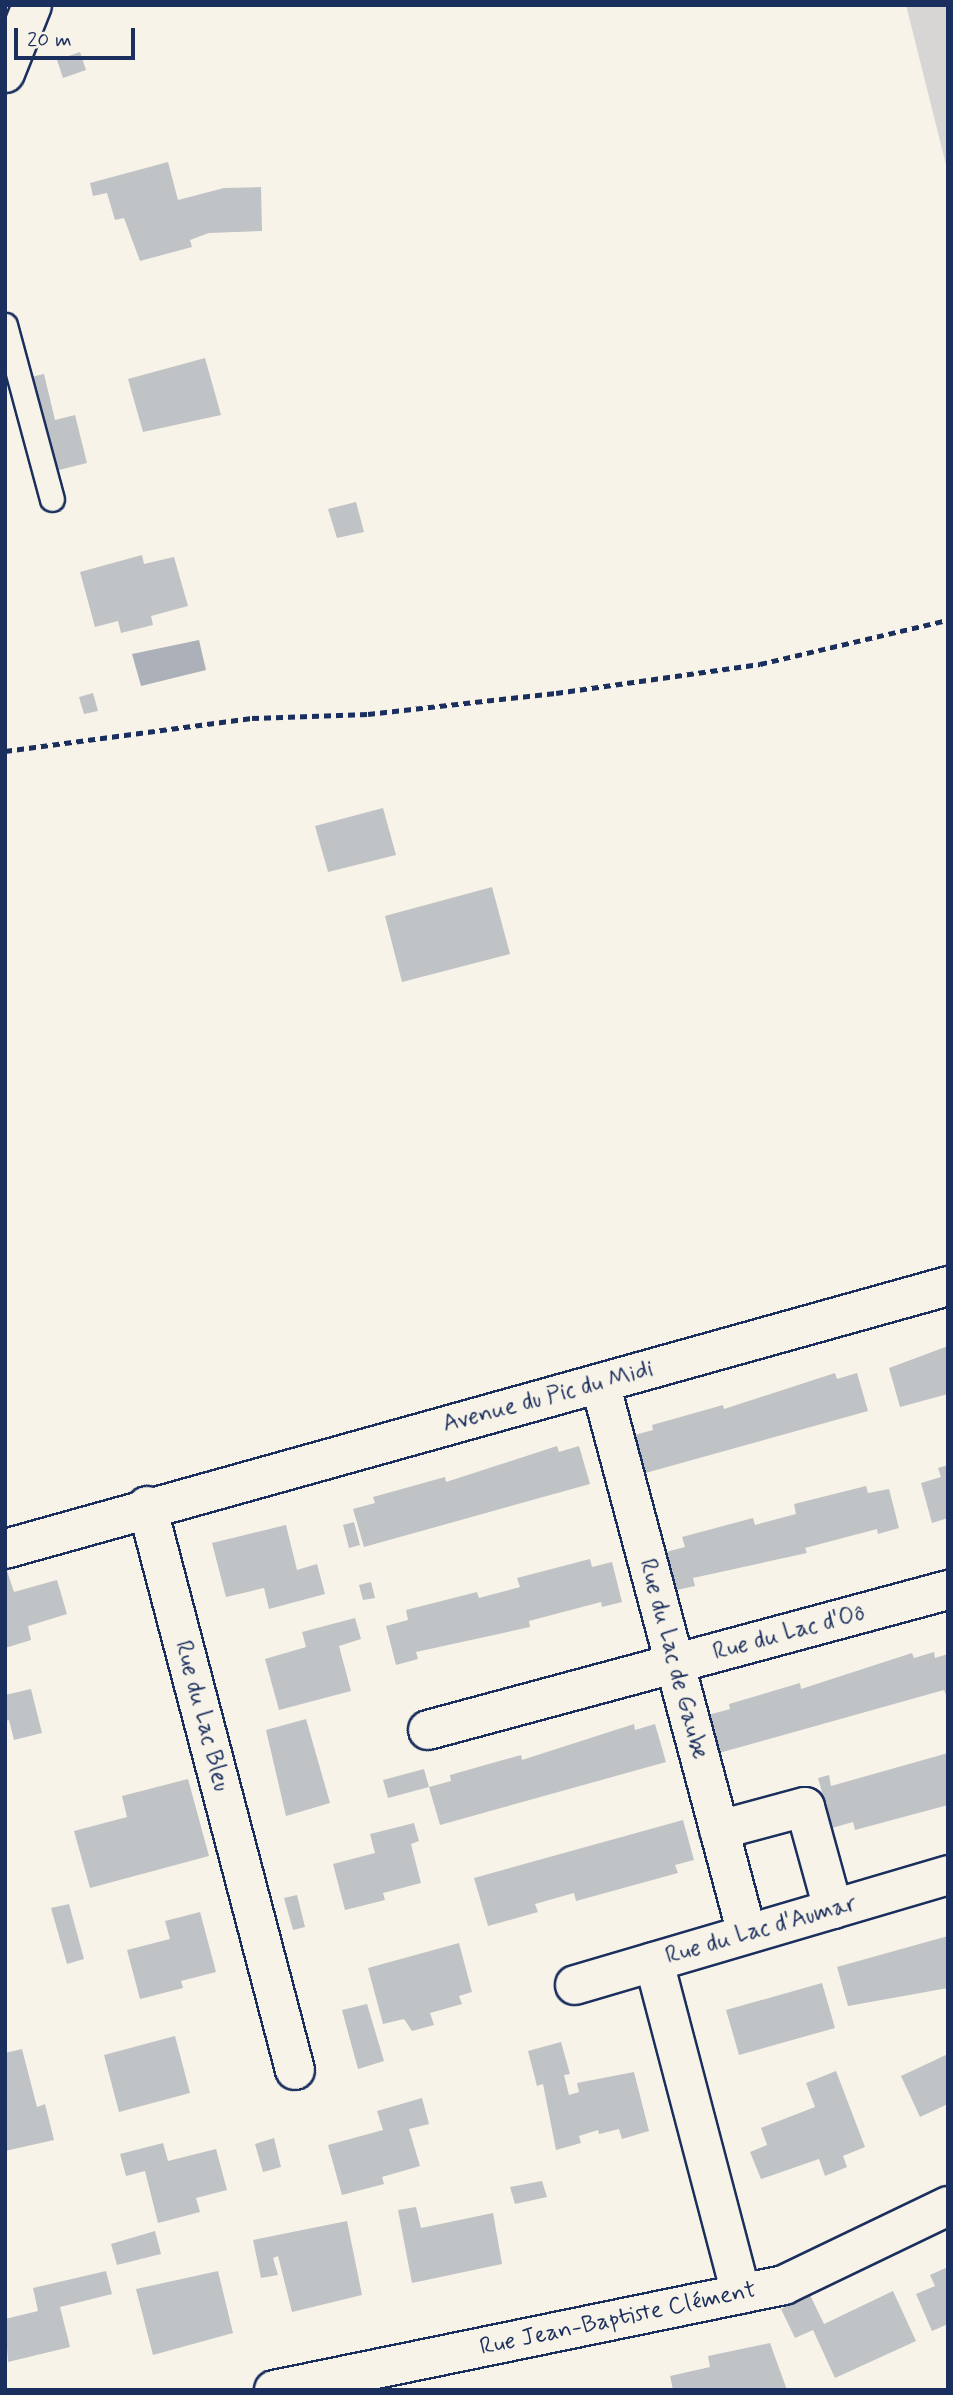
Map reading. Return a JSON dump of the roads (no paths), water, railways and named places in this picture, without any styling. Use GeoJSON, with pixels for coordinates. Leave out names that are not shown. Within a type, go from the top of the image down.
{"type":"FeatureCollection","features":[{"type":"Feature","properties":{"kind":"street"},"geometry":{"type":"LineString","coordinates":[[5,74],[32,5]]}},
{"type":"Feature","properties":{"kind":"street","name":"Avenue du Pic du Midi"},"geometry":{"type":"LineString","coordinates":[[147,1506],[948,1286]]}},
{"type":"Feature","properties":{"kind":"street","name":"Rue du Lac de Gaube"},"geometry":{"type":"LineString","coordinates":[[600,1383],[747,1934]]}},
{"type":"Feature","properties":{"kind":"street"},"geometry":{"type":"LineString","coordinates":[[5,1549],[147,1506]]}},
{"type":"Feature","properties":{"kind":"street","name":"Rue du Lac Bleu"},"geometry":{"type":"LineString","coordinates":[[147,1506],[295,2070]]}},
{"type":"Feature","properties":{"kind":"street","name":"Rue du Lac d'Oô"},"geometry":{"type":"LineString","coordinates":[[428,1730],[948,1590]]}},
{"type":"Feature","properties":{"kind":"street"},"geometry":{"type":"LineString","coordinates":[[719,1830],[806,1807],[832,1909]]}},
{"type":"Feature","properties":{"kind":"street","name":"Rue du Lac d'Aumar"},"geometry":{"type":"LineString","coordinates":[[575,1985],[948,1875]]}},
{"type":"Feature","properties":{"kind":"street"},"geometry":{"type":"LineString","coordinates":[[654,1962],[741,2294]]}},
{"type":"Feature","properties":{"kind":"street","name":"Rue Jean-Baptiste Clément"},"geometry":{"type":"LineString","coordinates":[[274,2390],[784,2285],[948,2206]]}},
{"type":"Feature","properties":{"kind":"lane"},"geometry":{"type":"LineString","coordinates":[[5,325],[52,499]]}}]}
